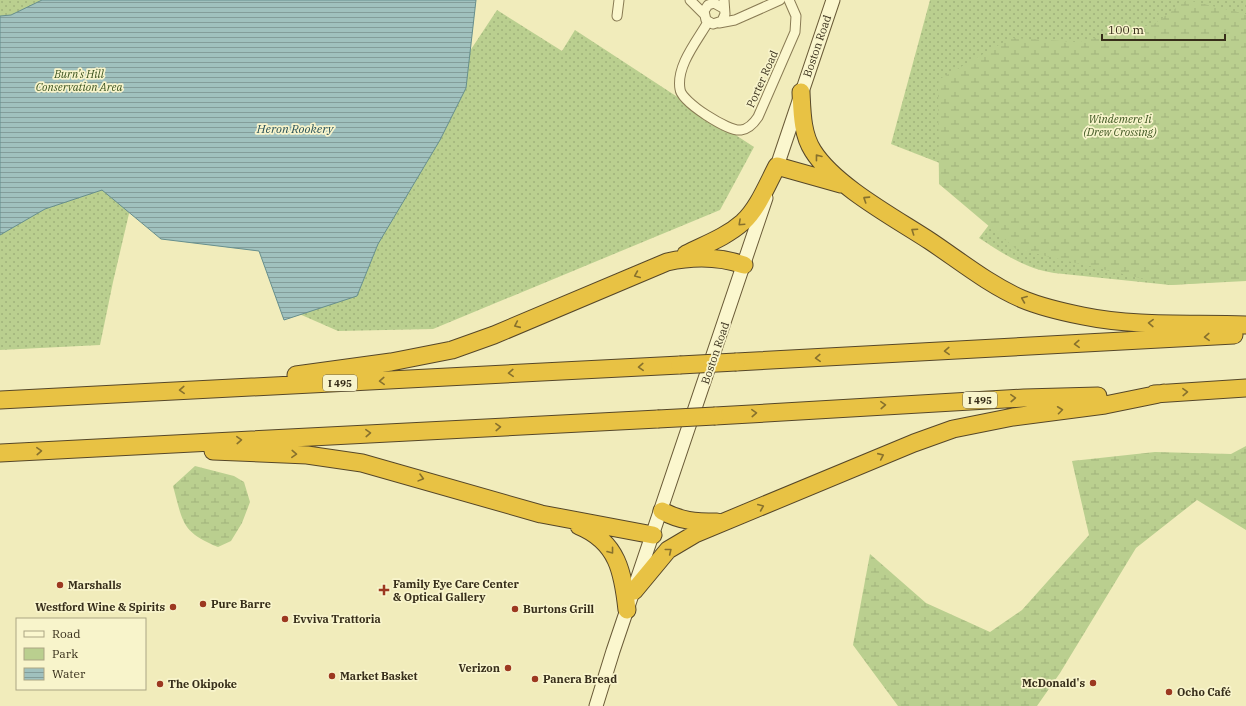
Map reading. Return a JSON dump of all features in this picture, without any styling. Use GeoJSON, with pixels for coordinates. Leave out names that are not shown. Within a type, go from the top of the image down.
{"type":"FeatureCollection","features":[{"type":"Feature","properties":{"kind":"highway"},"geometry":{"type":"LineString","coordinates":[[802,92],[804,129],[812,150],[845,185],[937,246],[976,274],[1023,299],[1076,315],[1109,320],[1155,324],[1246,325]]}},
{"type":"Feature","properties":{"kind":"highway"},"geometry":{"type":"LineString","coordinates":[[203,389],[384,363],[452,350],[494,335],[673,261],[714,242],[744,222],[756,205],[777,166],[845,185]]}},
{"type":"Feature","properties":{"kind":"highway"},"geometry":{"type":"LineString","coordinates":[[673,261],[706,257],[726,259],[744,265]]}},
{"type":"Feature","properties":{"kind":"highway","name":"I 495"},"geometry":{"type":"LineString","coordinates":[[0,400],[1246,334]]}},
{"type":"Feature","properties":{"kind":"highway","name":"I 495"},"geometry":{"type":"LineString","coordinates":[[0,453],[715,416],[1024,398],[1164,393],[1246,388]]}},
{"type":"Feature","properties":{"kind":"highway"},"geometry":{"type":"LineString","coordinates":[[634,591],[668,550],[695,534],[901,448],[953,429],[1013,417],[1105,405],[1164,393]]}},
{"type":"Feature","properties":{"kind":"highway"},"geometry":{"type":"LineString","coordinates":[[143,446],[220,452],[307,455],[356,462],[555,516],[653,535]]}},
{"type":"Feature","properties":{"kind":"highway"},"geometry":{"type":"LineString","coordinates":[[662,511],[676,518],[689,521],[725,522]]}},
{"type":"Feature","properties":{"kind":"highway"},"geometry":{"type":"LineString","coordinates":[[555,516],[584,528],[596,535],[609,547],[616,558],[621,572],[627,610]]}},
{"type":"Feature","properties":{"kind":"main road","name":"Boston Road"},"geometry":{"type":"LineString","coordinates":[[596,706],[833,0]]}},
{"type":"Feature","properties":{"kind":"street"},"geometry":{"type":"LineString","coordinates":[[617,16],[619,0]]}},
{"type":"Feature","properties":{"kind":"street"},"geometry":{"type":"LineString","coordinates":[[691,1],[713,24],[730,22],[747,13],[780,0]]}},
{"type":"Feature","properties":{"kind":"street","name":"Porter Road"},"geometry":{"type":"LineString","coordinates":[[706,18],[685,62],[680,78],[680,93],[687,102],[729,129],[745,129],[752,125],[758,117],[795,32],[796,16],[789,0]]}},
{"type":"Feature","properties":{"kind":"street"},"geometry":{"type":"LineString","coordinates":[[691,1],[718,4],[738,15],[747,13]]}},
{"type":"Feature","properties":{"kind":"street"},"geometry":{"type":"LineString","coordinates":[[706,18],[711,3]]}},
{"type":"Feature","properties":{"kind":"street"},"geometry":{"type":"LineString","coordinates":[[719,23],[724,18],[724,6]]}},
{"type":"Feature","properties":{"kind":"green space","name":"Burn’s Hill Conservation Area"},"geometry":{"type":"Polygon","coordinates":[[[0,0],[179,0],[113,282],[100,345],[0,350],[0,0]]]}},
{"type":"Feature","properties":{"kind":"green space","name":"Windemere Ii (Drew Crossing)"},"geometry":{"type":"Polygon","coordinates":[[[930,0],[1246,0],[1246,280],[1170,285],[1054,273],[1024,264],[1005,255],[979,238],[1014,192],[891,144],[930,0]]]}},
{"type":"Feature","properties":{"kind":"green space","name":"Windemere Ii (Drew Crossing)"},"geometry":{"type":"Polygon","coordinates":[[[1187,0],[1246,14],[1246,281],[1170,285],[1016,249],[939,184],[938,80],[1011,38],[1078,42],[1154,24],[1187,0]]]}},
{"type":"Feature","properties":{"kind":"green space"},"geometry":{"type":"Polygon","coordinates":[[[497,10],[562,51],[575,30],[754,147],[720,210],[433,329],[338,331],[297,313],[497,10]]]}},
{"type":"Feature","properties":{"kind":"green space"},"geometry":{"type":"Polygon","coordinates":[[[1246,446],[1246,530],[1197,500],[1136,548],[1060,673],[1037,706],[898,706],[853,645],[870,554],[926,603],[990,632],[1022,610],[1089,535],[1072,461],[1155,452],[1231,454],[1246,446]]]}},
{"type":"Feature","properties":{"kind":"green space"},"geometry":{"type":"Polygon","coordinates":[[[195,466],[234,476],[244,482],[250,502],[242,523],[231,541],[218,547],[206,542],[190,531],[185,524],[179,509],[173,486],[195,466]]]}},
{"type":"Feature","properties":{"kind":"water","name":"Heron Rookery"},"geometry":{"type":"Polygon","coordinates":[[[42,0],[476,0],[466,88],[440,140],[378,244],[357,296],[284,320],[259,251],[161,239],[102,190],[45,209],[0,235],[0,16],[11,15],[42,0]]]}},
{"type":"Feature","properties":{"kind":"place","name":"Marshalls"},"geometry":{"type":"Point","coordinates":[60,585]}},
{"type":"Feature","properties":{"kind":"place","name":"Family Eye Care Center & Optical Gallery"},"geometry":{"type":"Point","coordinates":[384,590]}},
{"type":"Feature","properties":{"kind":"place","name":"Pure Barre"},"geometry":{"type":"Point","coordinates":[203,604]}},
{"type":"Feature","properties":{"kind":"place","name":"Westford Wine & Spirits"},"geometry":{"type":"Point","coordinates":[173,607]}},
{"type":"Feature","properties":{"kind":"place","name":"Burtons Grill"},"geometry":{"type":"Point","coordinates":[515,609]}},
{"type":"Feature","properties":{"kind":"place","name":"Evviva Trattoria"},"geometry":{"type":"Point","coordinates":[285,619]}},
{"type":"Feature","properties":{"kind":"place","name":"Verizon"},"geometry":{"type":"Point","coordinates":[508,668]}},
{"type":"Feature","properties":{"kind":"place","name":"Market Basket"},"geometry":{"type":"Point","coordinates":[332,676]}},
{"type":"Feature","properties":{"kind":"place","name":"Panera Bread"},"geometry":{"type":"Point","coordinates":[535,679]}},
{"type":"Feature","properties":{"kind":"place","name":"McDonald's"},"geometry":{"type":"Point","coordinates":[1093,683]}},
{"type":"Feature","properties":{"kind":"place","name":"The Okipoke"},"geometry":{"type":"Point","coordinates":[160,684]}},
{"type":"Feature","properties":{"kind":"place","name":"Ocho Café"},"geometry":{"type":"Point","coordinates":[1169,692]}}]}
